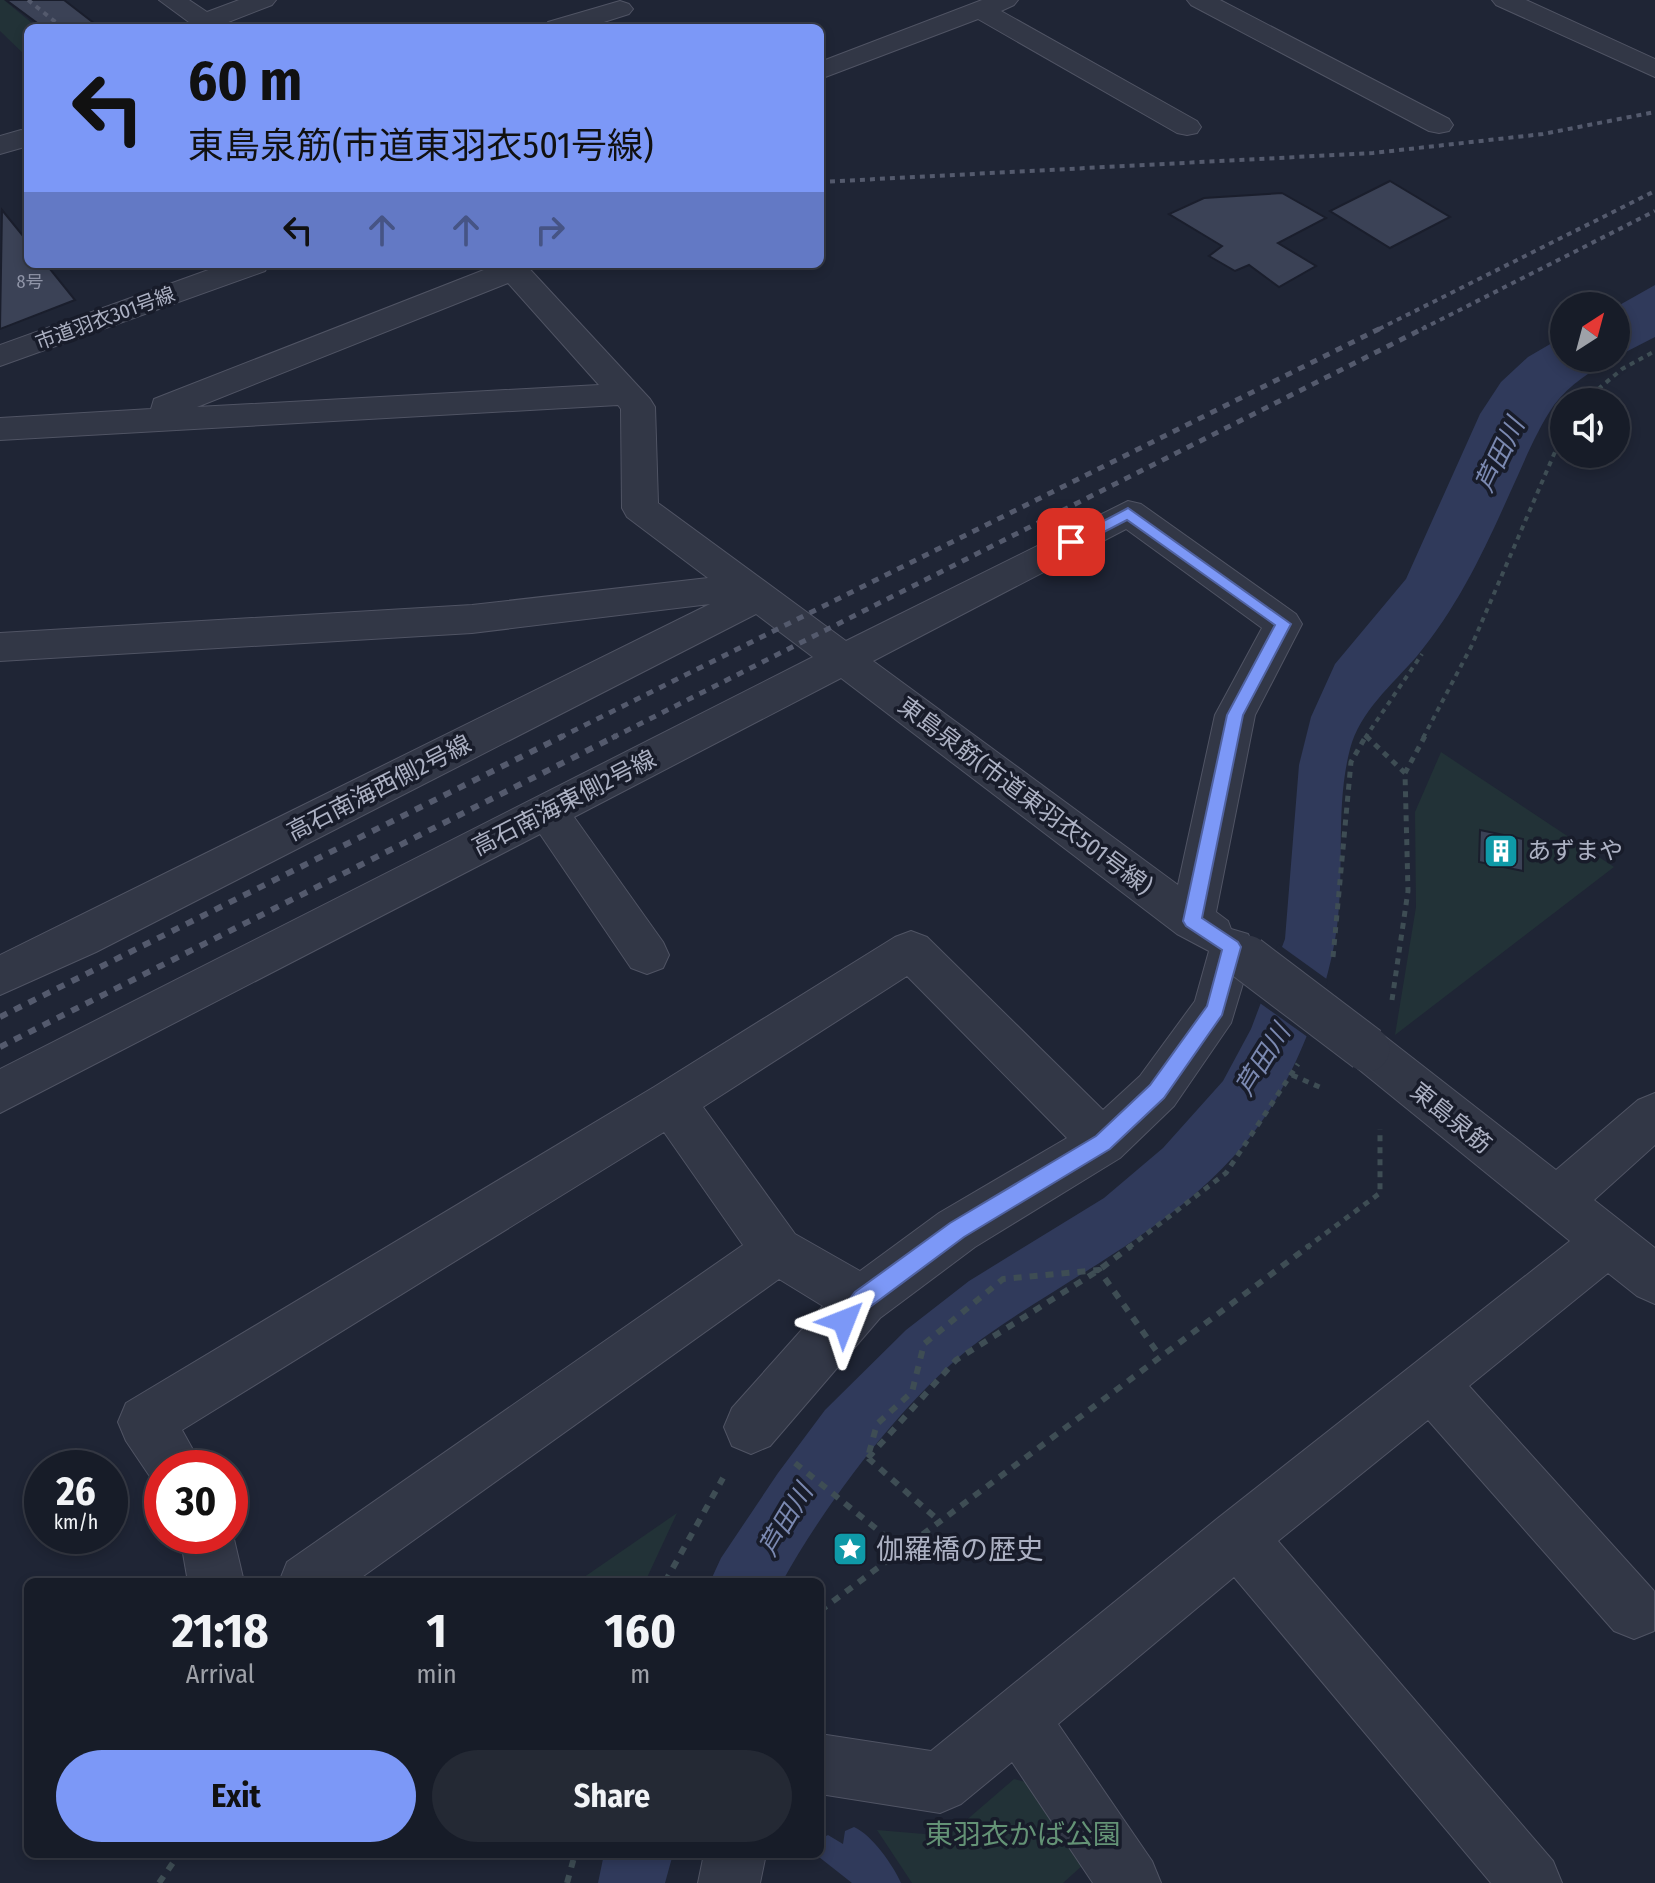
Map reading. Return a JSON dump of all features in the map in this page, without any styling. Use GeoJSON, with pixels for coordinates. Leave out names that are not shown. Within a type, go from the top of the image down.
{"type":"FeatureCollection","features":[{"type":"Feature","properties":{"kind":"street"},"geometry":{"type":"LineString","coordinates":[[172,0],[204,22],[263,0]]}},
{"type":"Feature","properties":{"kind":"street"},"geometry":{"type":"LineString","coordinates":[[1200,0],[1439,125]]}},
{"type":"Feature","properties":{"kind":"street"},"geometry":{"type":"LineString","coordinates":[[1505,0],[1655,69]]}},
{"type":"Feature","properties":{"kind":"street"},"geometry":{"type":"LineString","coordinates":[[824,69],[993,5],[1187,127]]}},
{"type":"Feature","properties":{"kind":"street"},"geometry":{"type":"LineString","coordinates":[[574,24],[623,12]]}},
{"type":"Feature","properties":{"kind":"street","name":"市道羽衣301号線"},"geometry":{"type":"LineString","coordinates":[[0,356],[234,268]]}},
{"type":"Feature","properties":{"kind":"street"},"geometry":{"type":"LineString","coordinates":[[129,422],[508,268]]}},
{"type":"Feature","properties":{"kind":"street"},"geometry":{"type":"LineString","coordinates":[[511,268],[625,394]]}},
{"type":"Feature","properties":{"kind":"street"},"geometry":{"type":"LineString","coordinates":[[0,429],[625,394]]}},
{"type":"Feature","properties":{"kind":"street","name":"東島泉筋(市道東羽衣501号線)"},"geometry":{"type":"LineString","coordinates":[[625,394],[638,407],[640,508],[1192,921],[1240,953]]}},
{"type":"Feature","properties":{"kind":"street","name":"高石南海東側2号線"},"geometry":{"type":"LineString","coordinates":[[0,1092],[1128,513],[1283,624],[1235,715],[1192,921]]}},
{"type":"Feature","properties":{"kind":"street"},"geometry":{"type":"LineString","coordinates":[[0,647],[472,619],[750,592]]}},
{"type":"Feature","properties":{"kind":"street","name":"高石南海西側2号線"},"geometry":{"type":"LineString","coordinates":[[0,976],[94,932],[750,592]]}},
{"type":"Feature","properties":{"kind":"street"},"geometry":{"type":"LineString","coordinates":[[547,811],[647,955]]}},
{"type":"Feature","properties":{"kind":"street"},"geometry":{"type":"LineString","coordinates":[[164,1450],[145,1422],[671,1102],[911,950],[1103,1142]]}},
{"type":"Feature","properties":{"kind":"street"},"geometry":{"type":"LineString","coordinates":[[751,1427],[862,1300],[957,1230],[1103,1142],[1157,1091],[1215,1009],[1240,953]]}},
{"type":"Feature","properties":{"kind":"street","name":"東島泉筋"},"geometry":{"type":"LineString","coordinates":[[1240,953],[1655,1279]]}},
{"type":"Feature","properties":{"kind":"street"},"geometry":{"type":"LineString","coordinates":[[671,1102],[777,1251],[862,1300]]}},
{"type":"Feature","properties":{"kind":"street"},"geometry":{"type":"LineString","coordinates":[[1556,1202],[1655,1115]]}},
{"type":"Feature","properties":{"kind":"street"},"geometry":{"type":"LineString","coordinates":[[824,1765],[940,1783],[1238,1538],[1608,1242]]}},
{"type":"Feature","properties":{"kind":"street"},"geometry":{"type":"LineString","coordinates":[[313,1578],[777,1251]]}},
{"type":"Feature","properties":{"kind":"street"},"geometry":{"type":"LineString","coordinates":[[1431,1384],[1634,1611]]}},
{"type":"Feature","properties":{"kind":"street"},"geometry":{"type":"LineString","coordinates":[[1238,1538],[1531,1883]]}},
{"type":"Feature","properties":{"kind":"street"},"geometry":{"type":"LineString","coordinates":[[211,1554],[215,1578]]}},
{"type":"Feature","properties":{"kind":"street"},"geometry":{"type":"LineString","coordinates":[[1018,1718],[1130,1883]]}},
{"type":"Feature","properties":{"kind":"street"},"geometry":{"type":"LineString","coordinates":[[729,1883],[734,1858]]}},
{"type":"Feature","properties":{"kind":"path"},"geometry":{"type":"LineString","coordinates":[[1600,388],[1622,369],[1655,351]]}},
{"type":"Feature","properties":{"kind":"path"},"geometry":{"type":"LineString","coordinates":[[824,1608],[900,1548],[1380,1193],[1376,1058],[1408,891],[1405,773],[1471,647],[1550,464]]}},
{"type":"Feature","properties":{"kind":"path"},"geometry":{"type":"LineString","coordinates":[[1366,736],[1405,773]]}},
{"type":"Feature","properties":{"kind":"path"},"geometry":{"type":"LineString","coordinates":[[938,1520],[868,1458],[877,1424],[912,1392],[924,1344],[1003,1279],[1099,1270],[1160,1356]]}},
{"type":"Feature","properties":{"kind":"path"},"geometry":{"type":"LineString","coordinates":[[667,1578],[751,1427],[900,1548]]}},
{"type":"Feature","properties":{"kind":"path"},"geometry":{"type":"LineString","coordinates":[[159,1883],[176,1858]]}},
{"type":"Feature","properties":{"kind":"path"},"geometry":{"type":"LineString","coordinates":[[567,1883],[574,1858]]}},
{"type":"Feature","properties":{"kind":"green space"},"geometry":{"type":"Polygon","coordinates":[[[0,0],[33,24],[24,24],[24,54],[0,31],[0,0]]]}},
{"type":"Feature","properties":{"kind":"green space"},"geometry":{"type":"Polygon","coordinates":[[[1441,752],[1614,867],[1395,1035],[1416,907],[1415,812],[1441,752]]]}},
{"type":"Feature","properties":{"kind":"green space"},"geometry":{"type":"Polygon","coordinates":[[[677,1513],[647,1578],[583,1578],[677,1513]]]}},
{"type":"Feature","properties":{"kind":"green space","name":"東羽衣かば公園"},"geometry":{"type":"Polygon","coordinates":[[[1014,1779],[1049,1788],[1094,1855],[1063,1883],[912,1883],[877,1830],[948,1836],[1014,1779]]]}},
{"type":"Feature","properties":{"kind":"water"},"geometry":{"type":"Polygon","coordinates":[[[1655,285],[1655,337],[1630,350],[1630,299],[1655,285]]]}},
{"type":"Feature","properties":{"kind":"water","name":"芦田川"},"geometry":{"type":"Polygon","coordinates":[[[1550,344],[1550,372],[1591,372],[1570,388],[1550,388],[1550,412],[1469,578],[1431,638],[1387,688],[1355,735],[1345,771],[1339,905],[1333,949],[1314,1017],[1275,1101],[1247,1141],[1180,1206],[1103,1261],[983,1338],[927,1388],[898,1418],[845,1484],[784,1578],[712,1578],[721,1558],[778,1473],[825,1410],[906,1330],[969,1281],[1104,1198],[1163,1148],[1223,1081],[1251,1029],[1285,939],[1299,765],[1311,717],[1335,664],[1406,579],[1480,414],[1501,382],[1528,357],[1550,344]]]}},
{"type":"Feature","properties":{"kind":"water"},"geometry":{"type":"Polygon","coordinates":[[[603,1858],[672,1858],[665,1883],[598,1883],[603,1858]]]}},
{"type":"Feature","properties":{"kind":"pier"},"geometry":{"type":"Polygon","coordinates":[[[1278,944],[1328,980],[1309,1038],[1257,1001],[1278,944]]]}},
{"type":"Feature","properties":{"kind":"building"},"geometry":{"type":"Polygon","coordinates":[[[6,0],[64,0],[95,24],[39,24],[6,0]]]}},
{"type":"Feature","properties":{"kind":"building"},"geometry":{"type":"Polygon","coordinates":[[[1390,181],[1450,217],[1390,248],[1330,211],[1390,181]]]}},
{"type":"Feature","properties":{"kind":"building"},"geometry":{"type":"Polygon","coordinates":[[[1282,193],[1326,218],[1278,243],[1316,266],[1279,287],[1249,265],[1235,271],[1209,256],[1222,246],[1169,214],[1204,198],[1282,193]]]}},
{"type":"Feature","properties":{"kind":"building"},"geometry":{"type":"Polygon","coordinates":[[[2,210],[24,237],[24,268],[49,268],[75,300],[0,329],[2,210]]]}},
{"type":"Feature","properties":{"kind":"building","name":"あずまや"},"geometry":{"type":"Polygon","coordinates":[[[1480,830],[1523,839],[1523,871],[1479,862],[1480,830]]]}},
{"type":"Feature","properties":{"kind":"waterway"},"geometry":{"type":"LineString","coordinates":[[854,1840],[888,1883]]}},
{"type":"Feature","properties":{"kind":"waterway"},"geometry":{"type":"LineString","coordinates":[[828,1848],[873,1883]]}},
{"type":"Feature","properties":{"kind":"railway"},"geometry":{"type":"LineString","coordinates":[[28,0],[58,24]]}},
{"type":"Feature","properties":{"kind":"railway"},"geometry":{"type":"LineString","coordinates":[[824,182],[1373,153],[1543,134],[1655,112]]}},
{"type":"Feature","properties":{"kind":"railway"},"geometry":{"type":"LineString","coordinates":[[1383,327],[1655,191]]}},
{"type":"Feature","properties":{"kind":"railway"},"geometry":{"type":"LineString","coordinates":[[1422,329],[1655,211]]}},
{"type":"Feature","properties":{"kind":"railway"},"geometry":{"type":"LineString","coordinates":[[559,738],[1383,327]]}},
{"type":"Feature","properties":{"kind":"railway"},"geometry":{"type":"LineString","coordinates":[[1379,329],[1383,327]]}},
{"type":"Feature","properties":{"kind":"railway"},"geometry":{"type":"LineString","coordinates":[[612,738],[1426,327]]}},
{"type":"Feature","properties":{"kind":"railway"},"geometry":{"type":"LineString","coordinates":[[0,1017],[563,736]]}},
{"type":"Feature","properties":{"kind":"railway"},"geometry":{"type":"LineString","coordinates":[[0,1047],[616,736]]}},
{"type":"Feature","properties":{"kind":"place","name":"あずまや"},"geometry":{"type":"Point","coordinates":[1501,851]}},
{"type":"Feature","properties":{"kind":"place","name":"伽羅橋の歴史"},"geometry":{"type":"Point","coordinates":[850,1549]}},
{"type":"Feature","properties":{"kind":"route"},"geometry":{"type":"LineString","coordinates":[[844,1321],[862,1300],[957,1230],[1103,1142],[1157,1091],[1215,1009],[1232,947],[1192,921],[1235,715],[1283,624],[1128,513],[1071,542]]}}]}
